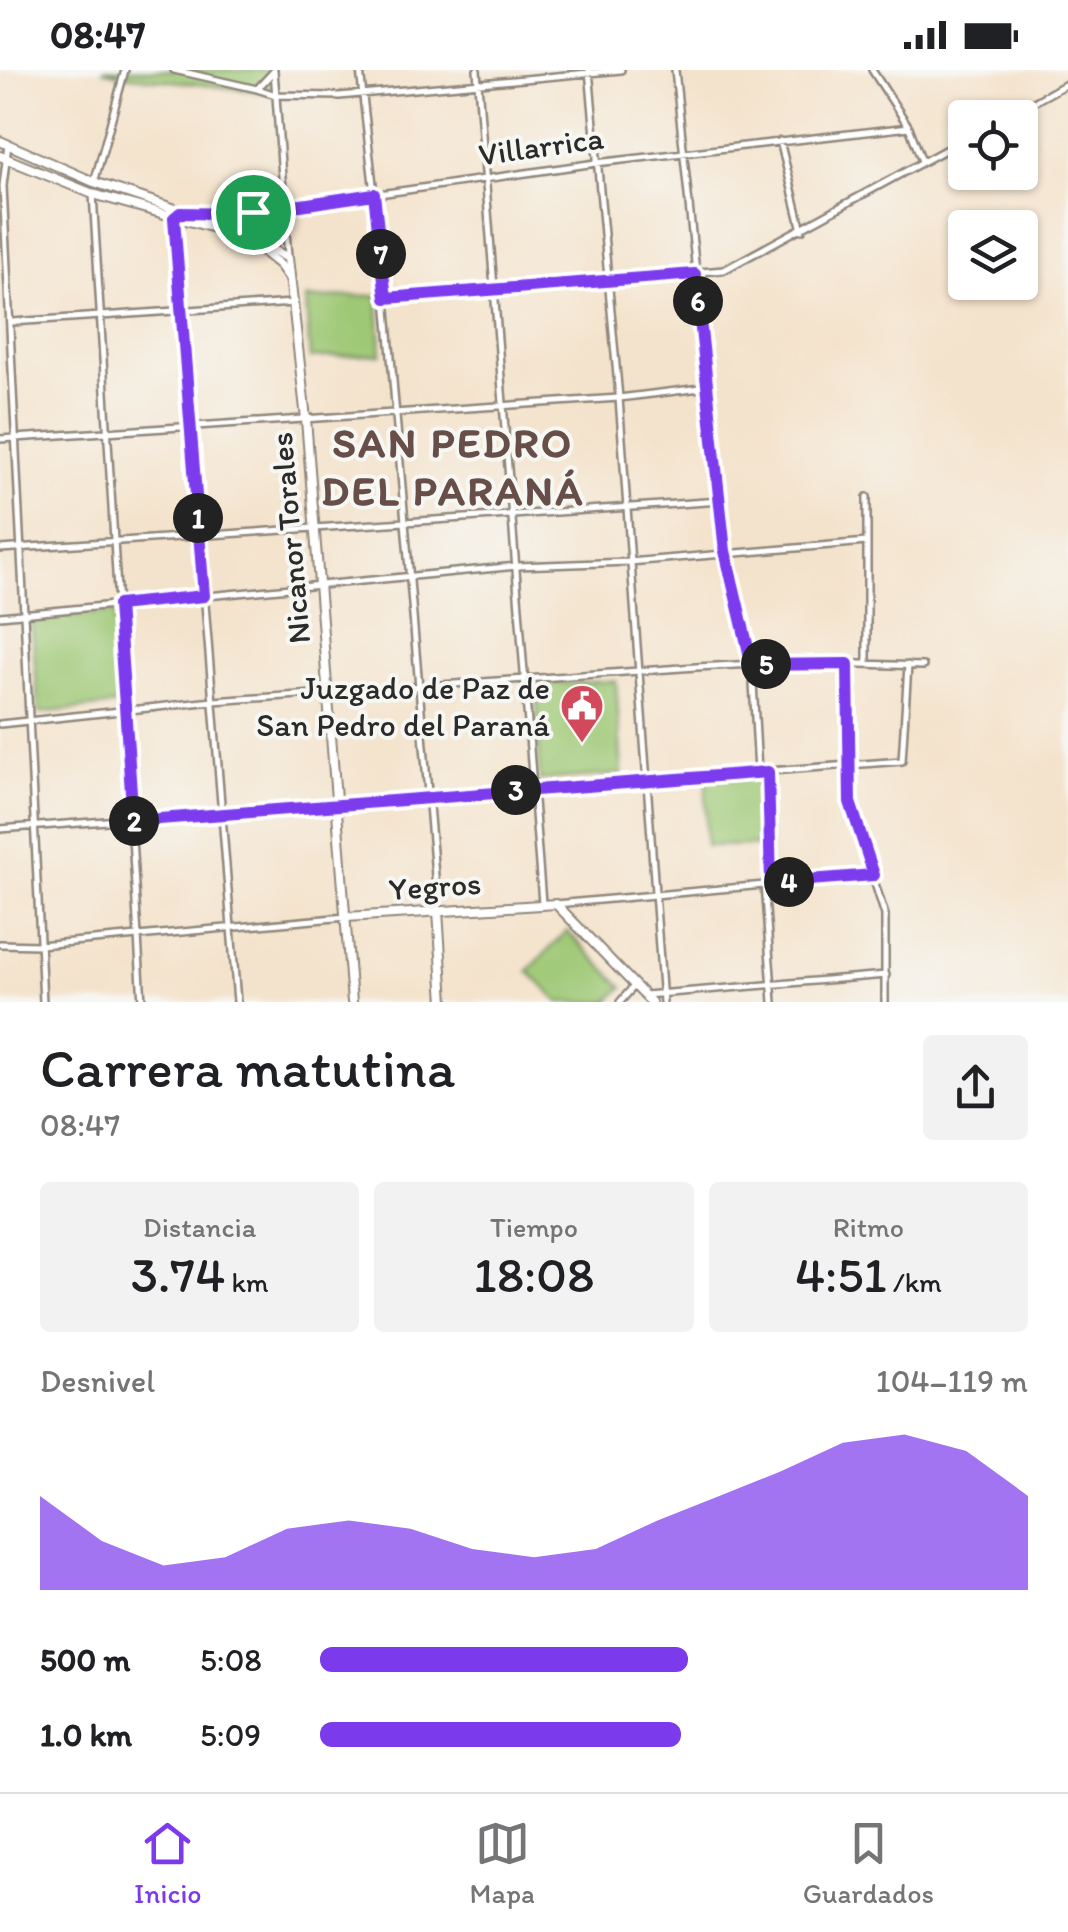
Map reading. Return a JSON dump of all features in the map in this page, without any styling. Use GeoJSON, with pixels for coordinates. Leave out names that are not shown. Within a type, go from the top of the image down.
{"type":"FeatureCollection","features":[{"type":"Feature","properties":{"kind":"street"},"geometry":{"type":"LineString","coordinates":[[125,70],[93,194],[142,1002]]}},
{"type":"Feature","properties":{"kind":"street"},"geometry":{"type":"LineString","coordinates":[[174,70],[276,94],[362,94],[621,70]]}},
{"type":"Feature","properties":{"kind":"street"},"geometry":{"type":"LineString","coordinates":[[256,88],[274,70]]}},
{"type":"Feature","properties":{"kind":"street","name":"Nicanor Torales"},"geometry":{"type":"LineString","coordinates":[[274,70],[352,1002]]}},
{"type":"Feature","properties":{"kind":"street"},"geometry":{"type":"LineString","coordinates":[[360,70],[386,298],[421,686],[444,1002]]}},
{"type":"Feature","properties":{"kind":"street"},"geometry":{"type":"LineString","coordinates":[[477,70],[542,903]]}},
{"type":"Feature","properties":{"kind":"street"},"geometry":{"type":"LineString","coordinates":[[675,70],[725,551],[752,665],[758,772]]}},
{"type":"Feature","properties":{"kind":"street"},"geometry":{"type":"LineString","coordinates":[[872,70],[909,126],[922,162]]}},
{"type":"Feature","properties":{"kind":"street"},"geometry":{"type":"LineString","coordinates":[[589,72],[620,398],[664,1002]]}},
{"type":"Feature","properties":{"kind":"street"},"geometry":{"type":"LineString","coordinates":[[1038,100],[1068,83]]}},
{"type":"Feature","properties":{"kind":"street","name":"Villarrica"},"geometry":{"type":"LineString","coordinates":[[176,216],[284,208],[596,163],[909,126]]}},
{"type":"Feature","properties":{"kind":"street"},"geometry":{"type":"LineString","coordinates":[[780,141],[802,230]]}},
{"type":"Feature","properties":{"kind":"street"},"geometry":{"type":"LineString","coordinates":[[4,143],[14,438],[44,1002]]}},
{"type":"Feature","properties":{"kind":"street","name":"Villarrica"},"geometry":{"type":"LineString","coordinates":[[4,143],[176,216],[248,241],[280,265],[291,281]]}},
{"type":"Feature","properties":{"kind":"street"},"geometry":{"type":"LineString","coordinates":[[386,298],[608,283],[724,270],[948,148]]}},
{"type":"Feature","properties":{"kind":"street","name":"Villarrica"},"geometry":{"type":"LineString","coordinates":[[2,157],[93,194],[233,228],[288,258]]}},
{"type":"Feature","properties":{"kind":"street"},"geometry":{"type":"LineString","coordinates":[[176,216],[238,1002]]}},
{"type":"Feature","properties":{"kind":"street"},"geometry":{"type":"LineString","coordinates":[[12,322],[293,303]]}},
{"type":"Feature","properties":{"kind":"street"},"geometry":{"type":"LineString","coordinates":[[0,440],[620,398],[708,387]]}},
{"type":"Feature","properties":{"kind":"street"},"geometry":{"type":"LineString","coordinates":[[866,497],[867,664]]}},
{"type":"Feature","properties":{"kind":"street"},"geometry":{"type":"LineString","coordinates":[[0,549],[200,539],[405,521],[721,501]]}},
{"type":"Feature","properties":{"kind":"street"},"geometry":{"type":"LineString","coordinates":[[0,616],[517,566],[630,562],[867,542]]}},
{"type":"Feature","properties":{"kind":"street"},"geometry":{"type":"LineString","coordinates":[[848,664],[848,765],[854,820],[874,875],[888,935],[885,1002]]}},
{"type":"Feature","properties":{"kind":"street"},"geometry":{"type":"LineString","coordinates":[[0,724],[213,701],[752,665],[922,666]]}},
{"type":"Feature","properties":{"kind":"street"},"geometry":{"type":"LineString","coordinates":[[0,830],[902,761],[908,665]]}},
{"type":"Feature","properties":{"kind":"street"},"geometry":{"type":"LineString","coordinates":[[768,772],[767,884],[773,1002]]}},
{"type":"Feature","properties":{"kind":"street","name":"Yegros"},"geometry":{"type":"LineString","coordinates":[[0,944],[39,945],[874,875]]}},
{"type":"Feature","properties":{"kind":"street"},"geometry":{"type":"LineString","coordinates":[[556,904],[648,998],[886,975]]}},
{"type":"Feature","properties":{"kind":"street"},"geometry":{"type":"LineString","coordinates":[[620,1002],[635,985]]}},
{"type":"Feature","properties":{"kind":"green space"},"geometry":{"type":"Polygon","coordinates":[[[102,70],[269,70],[271,93],[122,75],[102,70]]]}},
{"type":"Feature","properties":{"kind":"green space"},"geometry":{"type":"Polygon","coordinates":[[[378,295],[381,354],[310,358],[306,299],[378,295]]]}},
{"type":"Feature","properties":{"kind":"green space"},"geometry":{"type":"Polygon","coordinates":[[[115,612],[119,705],[39,713],[31,618],[115,612]]]}},
{"type":"Feature","properties":{"kind":"green space"},"geometry":{"type":"Polygon","coordinates":[[[616,681],[622,774],[540,780],[536,684],[616,681]]]}},
{"type":"Feature","properties":{"kind":"green space"},"geometry":{"type":"Polygon","coordinates":[[[761,778],[762,845],[706,846],[706,779],[761,778]]]}},
{"type":"Feature","properties":{"kind":"green space"},"geometry":{"type":"Polygon","coordinates":[[[567,931],[623,987],[608,1002],[559,1002],[528,971],[567,931]]]}},
{"type":"Feature","properties":{"kind":"place","name":"Juzgado de Paz de San Pedro del Paraná"},"geometry":{"type":"Point","coordinates":[582,744]}},
{"type":"Feature","properties":{"kind":"district","name":"SAN PEDRO DEL PARANÁ"},"geometry":{"type":"Point","coordinates":[453,466]}},
{"type":"Feature","properties":{"kind":"route"},"geometry":{"type":"LineString","coordinates":[[374,194],[386,298],[695,274],[725,551],[752,665],[848,664],[850,802],[874,875],[771,883],[768,772],[133,821],[118,605],[204,596],[174,218],[180,213],[253,212],[374,194]]}}]}
